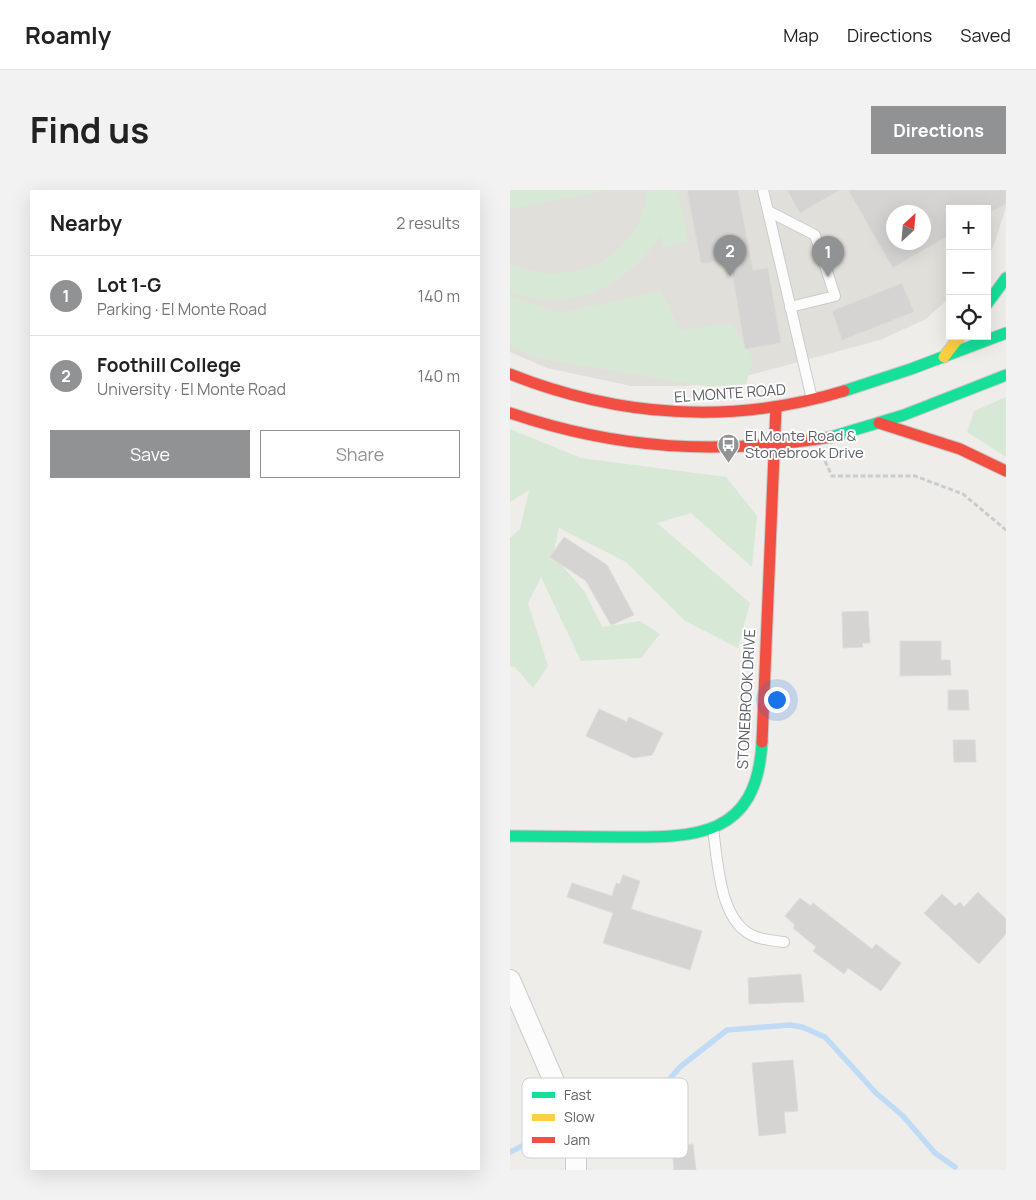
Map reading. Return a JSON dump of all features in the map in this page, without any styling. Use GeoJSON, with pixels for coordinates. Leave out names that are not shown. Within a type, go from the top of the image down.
{"type":"FeatureCollection","features":[{"type":"Feature","properties":{"kind":"main road"},"geometry":{"type":"LineString","coordinates":[[991,299],[1006,278]]}},
{"type":"Feature","properties":{"kind":"main road","name":"EL MONTE ROAD"},"geometry":{"type":"LineString","coordinates":[[511,375],[572,397],[661,413],[776,407],[812,400],[906,371],[1006,333]]}},
{"type":"Feature","properties":{"kind":"main road"},"geometry":{"type":"LineString","coordinates":[[944,357],[957,340]]}},
{"type":"Feature","properties":{"kind":"main road"},"geometry":{"type":"LineString","coordinates":[[510,413],[564,431],[609,441],[656,447],[701,448],[775,444],[841,434],[879,423],[1006,375]]}},
{"type":"Feature","properties":{"kind":"main road","name":"STONEBROOK DRIVE"},"geometry":{"type":"LineString","coordinates":[[510,836],[687,837],[713,828],[740,812],[756,784],[761,754],[770,509],[776,407]]}},
{"type":"Feature","properties":{"kind":"main road"},"geometry":{"type":"LineString","coordinates":[[879,423],[979,456],[1006,471]]}},
{"type":"Feature","properties":{"kind":"street"},"geometry":{"type":"LineString","coordinates":[[510,980],[553,1078]]}},
{"type":"Feature","properties":{"kind":"lane"},"geometry":{"type":"LineString","coordinates":[[763,190],[812,400]]}},
{"type":"Feature","properties":{"kind":"lane"},"geometry":{"type":"LineString","coordinates":[[768,211],[815,235],[835,296],[790,307]]}},
{"type":"Feature","properties":{"kind":"lane"},"geometry":{"type":"LineString","coordinates":[[713,828],[722,892],[734,921],[755,937],[784,942]]}},
{"type":"Feature","properties":{"kind":"path"},"geometry":{"type":"LineString","coordinates":[[823,456],[832,476],[914,476],[963,494],[1006,530]]}},
{"type":"Feature","properties":{"kind":"shaded area"},"geometry":{"type":"Polygon","coordinates":[[[510,190],[1006,190],[1006,207],[991,250],[991,205],[946,205],[946,301],[926,319],[880,340],[750,375],[687,386],[631,386],[547,368],[510,352],[510,190]]]}},
{"type":"Feature","properties":{"kind":"green space"},"geometry":{"type":"Polygon","coordinates":[[[510,190],[611,190],[510,209],[510,190]]]}},
{"type":"Feature","properties":{"kind":"green space"},"geometry":{"type":"Polygon","coordinates":[[[647,190],[678,190],[688,242],[663,247],[660,235],[632,269],[614,282],[575,298],[554,300],[532,298],[510,291],[510,263],[532,271],[555,273],[578,270],[598,263],[617,251],[632,234],[642,214],[647,190]]]}},
{"type":"Feature","properties":{"kind":"green space"},"geometry":{"type":"Polygon","coordinates":[[[661,291],[680,330],[731,323],[753,358],[746,384],[710,387],[542,359],[510,346],[510,296],[559,313],[661,291]]]}},
{"type":"Feature","properties":{"kind":"green space"},"geometry":{"type":"Polygon","coordinates":[[[1006,397],[1006,457],[967,432],[974,411],[1006,397]]]}},
{"type":"Feature","properties":{"kind":"green space"},"geometry":{"type":"Polygon","coordinates":[[[510,429],[581,458],[726,477],[757,516],[752,567],[691,513],[657,523],[750,603],[738,648],[685,621],[626,562],[559,528],[553,555],[585,592],[602,627],[640,621],[660,634],[641,658],[581,661],[541,577],[528,603],[548,666],[533,688],[515,667],[510,666],[510,538],[520,529],[529,490],[510,502],[510,429]]]}},
{"type":"Feature","properties":{"kind":"building"},"geometry":{"type":"Polygon","coordinates":[[[687,190],[738,190],[753,270],[768,268],[781,343],[745,349],[730,259],[701,264],[687,190]]]}},
{"type":"Feature","properties":{"kind":"building"},"geometry":{"type":"Polygon","coordinates":[[[787,190],[840,190],[800,213],[787,190]]]}},
{"type":"Feature","properties":{"kind":"building"},"geometry":{"type":"Polygon","coordinates":[[[848,190],[1006,190],[1006,204],[991,212],[991,205],[946,205],[946,237],[931,246],[931,205],[886,205],[886,250],[924,250],[894,267],[894,270],[848,190]]]}},
{"type":"Feature","properties":{"kind":"building"},"geometry":{"type":"Polygon","coordinates":[[[902,283],[914,312],[842,340],[832,311],[902,283]]]}},
{"type":"Feature","properties":{"kind":"building"},"geometry":{"type":"Polygon","coordinates":[[[564,537],[607,565],[634,615],[611,625],[586,581],[550,557],[564,537]]]}},
{"type":"Feature","properties":{"kind":"building"},"geometry":{"type":"Polygon","coordinates":[[[868,611],[870,643],[862,643],[863,647],[843,648],[842,612],[868,611]]]}},
{"type":"Feature","properties":{"kind":"building"},"geometry":{"type":"Polygon","coordinates":[[[900,641],[941,641],[941,660],[950,660],[951,675],[900,676],[900,641]]]}},
{"type":"Feature","properties":{"kind":"building"},"geometry":{"type":"Polygon","coordinates":[[[948,690],[968,690],[969,710],[948,710],[948,690]]]}},
{"type":"Feature","properties":{"kind":"building"},"geometry":{"type":"Polygon","coordinates":[[[599,709],[627,722],[629,717],[663,733],[652,755],[634,758],[586,736],[599,709]]]}},
{"type":"Feature","properties":{"kind":"building"},"geometry":{"type":"Polygon","coordinates":[[[953,740],[975,740],[976,762],[954,762],[953,740]]]}},
{"type":"Feature","properties":{"kind":"building"},"geometry":{"type":"Polygon","coordinates":[[[623,875],[640,881],[631,909],[702,931],[690,970],[603,943],[613,913],[567,897],[572,883],[612,896],[616,883],[620,884],[623,875]]]}},
{"type":"Feature","properties":{"kind":"building"},"geometry":{"type":"Polygon","coordinates":[[[978,892],[1006,919],[1006,934],[979,964],[924,913],[942,894],[955,906],[960,902],[964,907],[978,892]]]}},
{"type":"Feature","properties":{"kind":"building"},"geometry":{"type":"Polygon","coordinates":[[[800,898],[811,906],[813,903],[872,949],[876,944],[901,963],[881,991],[848,968],[844,974],[813,951],[816,947],[793,928],[795,925],[785,916],[800,898]]]}},
{"type":"Feature","properties":{"kind":"building"},"geometry":{"type":"Polygon","coordinates":[[[801,974],[804,1002],[749,1004],[748,978],[801,974]]]}},
{"type":"Feature","properties":{"kind":"building"},"geometry":{"type":"Polygon","coordinates":[[[793,1060],[798,1111],[784,1112],[786,1133],[759,1136],[752,1063],[793,1060]]]}},
{"type":"Feature","properties":{"kind":"building"},"geometry":{"type":"Polygon","coordinates":[[[688,1144],[693,1144],[696,1170],[674,1170],[673,1158],[688,1158],[688,1144]]]}},
{"type":"Feature","properties":{"kind":"waterway"},"geometry":{"type":"LineString","coordinates":[[670,1078],[680,1067],[727,1030],[790,1025],[802,1027],[825,1037],[876,1093],[902,1115],[935,1153],[955,1167]]}},
{"type":"Feature","properties":{"kind":"waterway"},"geometry":{"type":"LineString","coordinates":[[510,1152],[522,1146]]}},
{"type":"Feature","properties":{"kind":"traffic: fast"},"geometry":{"type":"LineString","coordinates":[[991,299],[1006,278]]}},
{"type":"Feature","properties":{"kind":"traffic: fast"},"geometry":{"type":"LineString","coordinates":[[844,391],[911,369],[1006,333]]}},
{"type":"Feature","properties":{"kind":"traffic: fast"},"geometry":{"type":"LineString","coordinates":[[831,437],[904,415],[1006,375]]}},
{"type":"Feature","properties":{"kind":"traffic: fast"},"geometry":{"type":"LineString","coordinates":[[510,836],[672,836],[696,833],[717,826],[734,815],[748,797],[758,774],[762,742]]}},
{"type":"Feature","properties":{"kind":"traffic: slow"},"geometry":{"type":"LineString","coordinates":[[944,357],[957,340]]}},
{"type":"Feature","properties":{"kind":"traffic: jam"},"geometry":{"type":"LineString","coordinates":[[510,374],[592,400],[676,411],[718,412],[760,409],[802,402],[844,391]]}},
{"type":"Feature","properties":{"kind":"traffic: jam"},"geometry":{"type":"LineString","coordinates":[[762,742],[776,407]]}},
{"type":"Feature","properties":{"kind":"traffic: jam"},"geometry":{"type":"LineString","coordinates":[[510,413],[590,435],[629,442],[669,446],[749,446],[831,437]]}},
{"type":"Feature","properties":{"kind":"traffic: jam"},"geometry":{"type":"LineString","coordinates":[[879,423],[960,449],[1006,471]]}},
{"type":"Feature","properties":{"kind":"place","name":"Foothill College"},"geometry":{"type":"Point","coordinates":[730,276]}},
{"type":"Feature","properties":{"kind":"place","name":"Lot 1-G"},"geometry":{"type":"Point","coordinates":[828,277]}},
{"type":"Feature","properties":{"kind":"place","name":"El Monte Road & Stonebrook Drive"},"geometry":{"type":"Point","coordinates":[729,463]}}]}
